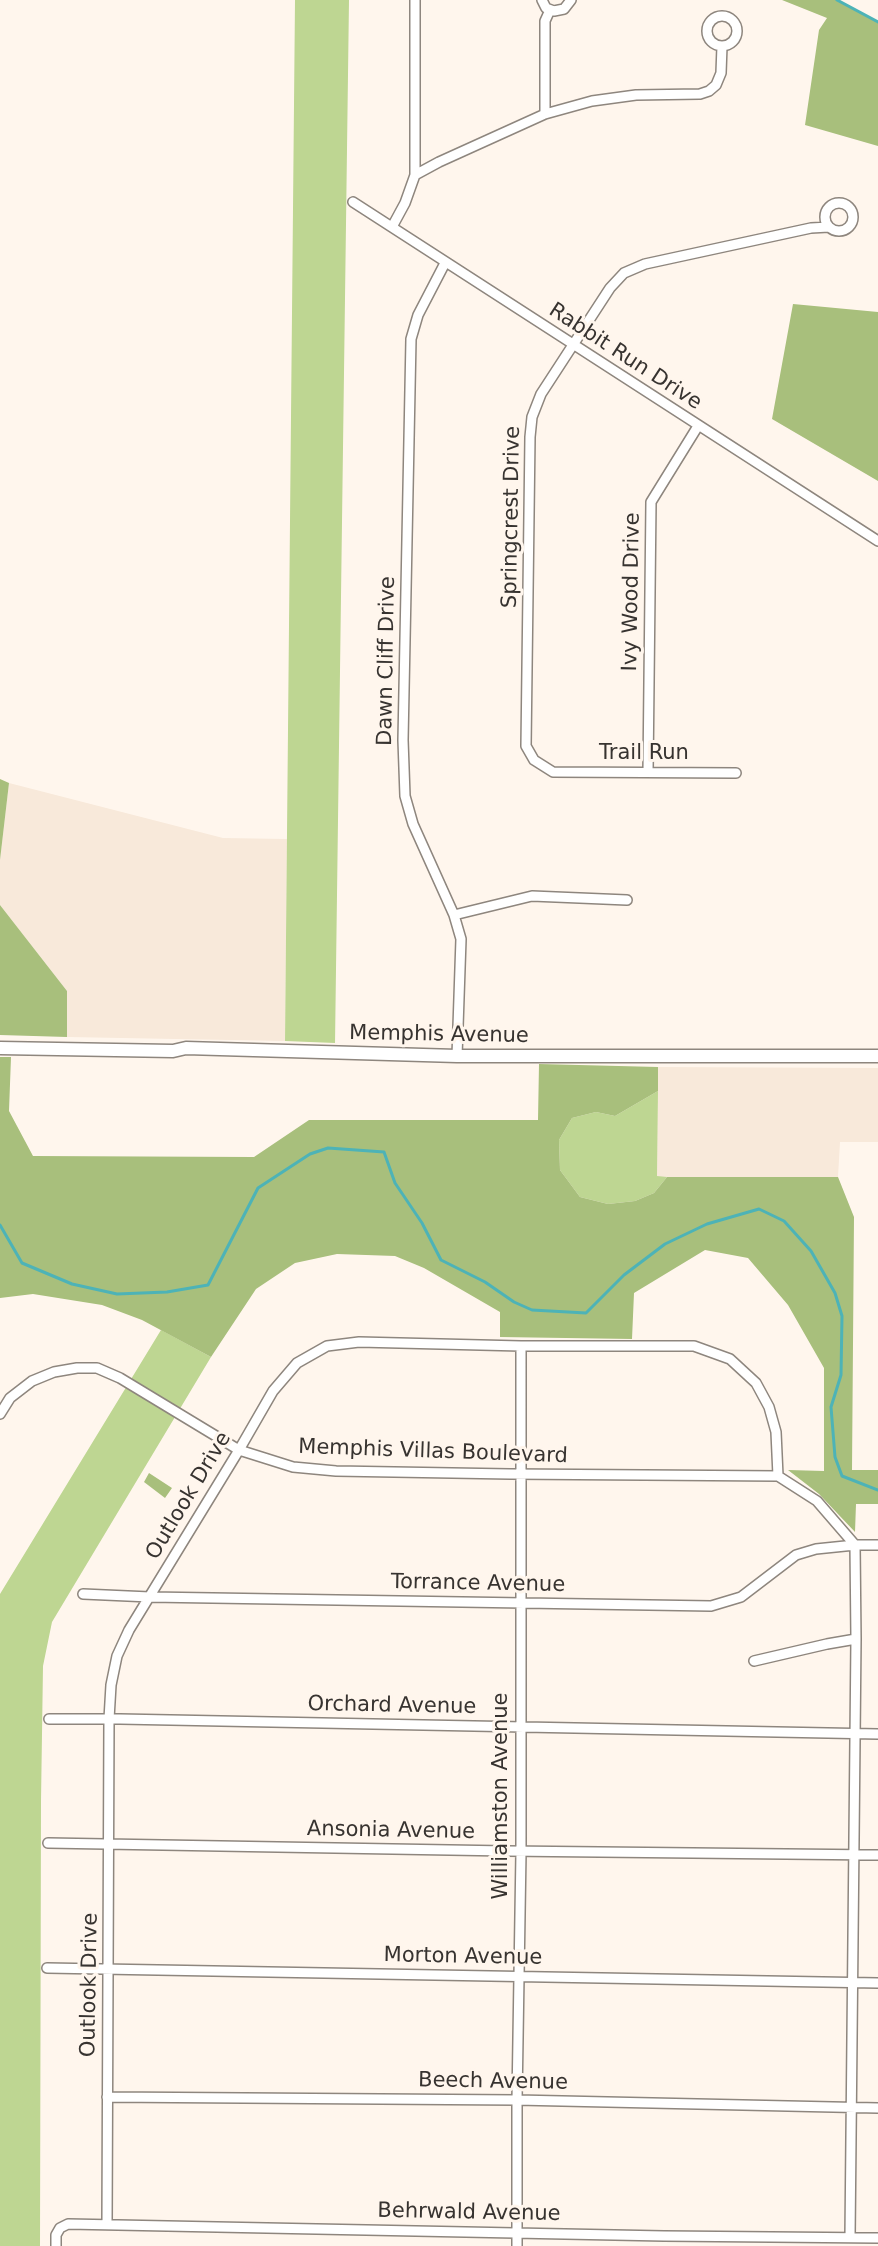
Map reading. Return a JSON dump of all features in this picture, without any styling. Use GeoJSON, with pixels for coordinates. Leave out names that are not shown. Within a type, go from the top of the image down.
{"type":"FeatureCollection","features":[{"type":"Feature","properties":{"kind":"main road","name":"Memphis Avenue"},"geometry":{"type":"LineString","coordinates":[[0,1048],[173,1051],[186,1048],[458,1056],[878,1056]]}},
{"type":"Feature","properties":{"kind":"street"},"geometry":{"type":"LineString","coordinates":[[392,227],[405,203],[415,175],[415,0]]}},
{"type":"Feature","properties":{"kind":"street"},"geometry":{"type":"LineString","coordinates":[[542,0],[550,10]]}},
{"type":"Feature","properties":{"kind":"street"},"geometry":{"type":"LineString","coordinates":[[550,10],[564,9],[571,0]]}},
{"type":"Feature","properties":{"kind":"street"},"geometry":{"type":"LineString","coordinates":[[544,114],[545,21],[550,10]]}},
{"type":"Feature","properties":{"kind":"street"},"geometry":{"type":"LineString","coordinates":[[415,175],[544,114],[614,97],[700,94],[709,91],[716,86],[721,73],[722,46]]}},
{"type":"Feature","properties":{"kind":"street","name":"Rabbit Run Drive"},"geometry":{"type":"LineString","coordinates":[[353,202],[444,263],[878,541]]}},
{"type":"Feature","properties":{"kind":"street","name":"Springcrest Drive"},"geometry":{"type":"LineString","coordinates":[[553,772],[536,762],[526,746],[530,437],[532,417],[541,394],[610,288],[624,273],[633,268],[811,228],[829,227]]}},
{"type":"Feature","properties":{"kind":"street","name":"Dawn Cliff Drive"},"geometry":{"type":"LineString","coordinates":[[444,263],[418,315],[411,339],[403,740],[405,796],[413,824],[454,915],[461,939],[458,1056]]}},
{"type":"Feature","properties":{"kind":"street","name":"Ivy Wood Drive"},"geometry":{"type":"LineString","coordinates":[[648,772],[651,502],[698,426]]}},
{"type":"Feature","properties":{"kind":"street","name":"Trail Run"},"geometry":{"type":"LineString","coordinates":[[553,772],[736,773]]}},
{"type":"Feature","properties":{"kind":"street"},"geometry":{"type":"LineString","coordinates":[[454,915],[532,896],[627,900]]}},
{"type":"Feature","properties":{"kind":"street","name":"Outlook Drive"},"geometry":{"type":"LineString","coordinates":[[107,2224],[109,1719],[111,1685],[117,1656],[129,1630],[273,1391],[297,1363],[327,1346],[358,1342],[521,1346],[694,1346],[730,1359],[756,1383],[769,1407],[776,1432],[778,1476]]}},
{"type":"Feature","properties":{"kind":"street","name":"Williamston Avenue"},"geometry":{"type":"LineString","coordinates":[[517,2246],[521,1852],[521,1346]]}},
{"type":"Feature","properties":{"kind":"street","name":"Memphis Villas Boulevard"},"geometry":{"type":"LineString","coordinates":[[0,1414],[10,1398],[32,1382],[54,1372],[77,1368],[97,1368],[120,1378],[239,1450],[293,1467],[336,1471],[778,1476]]}},
{"type":"Feature","properties":{"kind":"street"},"geometry":{"type":"LineString","coordinates":[[778,1476],[817,1501],[855,1545],[850,2237]]}},
{"type":"Feature","properties":{"kind":"street"},"geometry":{"type":"LineString","coordinates":[[855,1545],[878,1545]]}},
{"type":"Feature","properties":{"kind":"street","name":"Torrance Avenue"},"geometry":{"type":"LineString","coordinates":[[83,1594],[711,1606],[741,1597],[796,1555],[816,1549],[855,1545]]}},
{"type":"Feature","properties":{"kind":"street"},"geometry":{"type":"LineString","coordinates":[[754,1661],[856,1639]]}},
{"type":"Feature","properties":{"kind":"street","name":"Orchard Avenue"},"geometry":{"type":"LineString","coordinates":[[49,1719],[878,1734]]}},
{"type":"Feature","properties":{"kind":"street","name":"Ansonia Avenue"},"geometry":{"type":"LineString","coordinates":[[48,1843],[521,1852],[878,1855]]}},
{"type":"Feature","properties":{"kind":"street","name":"Morton Avenue"},"geometry":{"type":"LineString","coordinates":[[47,1968],[878,1983]]}},
{"type":"Feature","properties":{"kind":"street","name":"Beech Avenue"},"geometry":{"type":"LineString","coordinates":[[107,2097],[517,2100],[878,2108]]}},
{"type":"Feature","properties":{"kind":"street","name":"Behrwald Avenue"},"geometry":{"type":"LineString","coordinates":[[56,2246],[56,2235],[60,2228],[68,2224],[517,2232],[664,2241],[784,2242],[850,2237],[878,2238]]}},
{"type":"Feature","properties":{"kind":"shaded area"},"geometry":{"type":"Polygon","coordinates":[[[9,783],[223,838],[287,839],[285,1041],[67,1037],[67,991],[0,905],[0,860],[9,783]]]}},
{"type":"Feature","properties":{"kind":"shaded area"},"geometry":{"type":"Polygon","coordinates":[[[658,1067],[878,1068],[878,1142],[840,1142],[838,1177],[657,1177],[658,1067]]]}},
{"type":"Feature","properties":{"kind":"green space"},"geometry":{"type":"Polygon","coordinates":[[[295,0],[349,0],[335,1043],[285,1041],[295,0]]]}},
{"type":"Feature","properties":{"kind":"green space"},"geometry":{"type":"Polygon","coordinates":[[[782,0],[839,0],[878,23],[878,146],[805,125],[819,30],[827,18],[782,0]]]}},
{"type":"Feature","properties":{"kind":"green space"},"geometry":{"type":"Polygon","coordinates":[[[793,304],[878,312],[878,481],[772,419],[793,304]]]}},
{"type":"Feature","properties":{"kind":"green space"},"geometry":{"type":"Polygon","coordinates":[[[0,779],[9,783],[0,860],[0,779]]]}},
{"type":"Feature","properties":{"kind":"green space"},"geometry":{"type":"Polygon","coordinates":[[[0,905],[67,991],[67,1037],[0,1035],[0,905]]]}},
{"type":"Feature","properties":{"kind":"green space"},"geometry":{"type":"Polygon","coordinates":[[[0,1057],[11,1057],[9,1111],[33,1156],[254,1157],[309,1120],[538,1120],[539,1064],[658,1067],[658,1091],[615,1116],[596,1112],[572,1118],[559,1140],[560,1170],[580,1197],[608,1204],[635,1201],[654,1193],[667,1177],[838,1177],[854,1217],[852,1470],[878,1470],[878,1504],[856,1504],[855,1532],[819,1494],[788,1470],[824,1471],[824,1368],[788,1305],[748,1258],[705,1250],[634,1293],[632,1339],[500,1337],[500,1312],[424,1268],[395,1256],[337,1254],[295,1263],[256,1289],[211,1357],[142,1320],[102,1305],[33,1294],[0,1298],[0,1057]]]}},
{"type":"Feature","properties":{"kind":"green space"},"geometry":{"type":"Polygon","coordinates":[[[658,1091],[657,1176],[667,1177],[654,1193],[635,1201],[608,1204],[580,1197],[560,1170],[559,1140],[572,1118],[596,1112],[615,1116],[658,1091]]]}},
{"type":"Feature","properties":{"kind":"green space"},"geometry":{"type":"Polygon","coordinates":[[[161,1330],[211,1357],[52,1622],[43,1666],[40,2246],[0,2246],[0,1594],[161,1330]]]}},
{"type":"Feature","properties":{"kind":"green space"},"geometry":{"type":"Polygon","coordinates":[[[149,1473],[172,1488],[165,1498],[144,1482],[149,1473]]]}},
{"type":"Feature","properties":{"kind":"waterway"},"geometry":{"type":"LineString","coordinates":[[837,0],[878,22]]}},
{"type":"Feature","properties":{"kind":"waterway"},"geometry":{"type":"LineString","coordinates":[[0,1225],[22,1263],[72,1284],[117,1294],[167,1292],[208,1285],[258,1188],[310,1154],[328,1148],[384,1152],[395,1183],[422,1223],[441,1260],[485,1282],[514,1302],[532,1310],[586,1313],[624,1275],[665,1244],[707,1224],[759,1209],[784,1221],[811,1251],[835,1293],[842,1316],[841,1375],[831,1407],[835,1457],[842,1476],[878,1490]]}}]}
